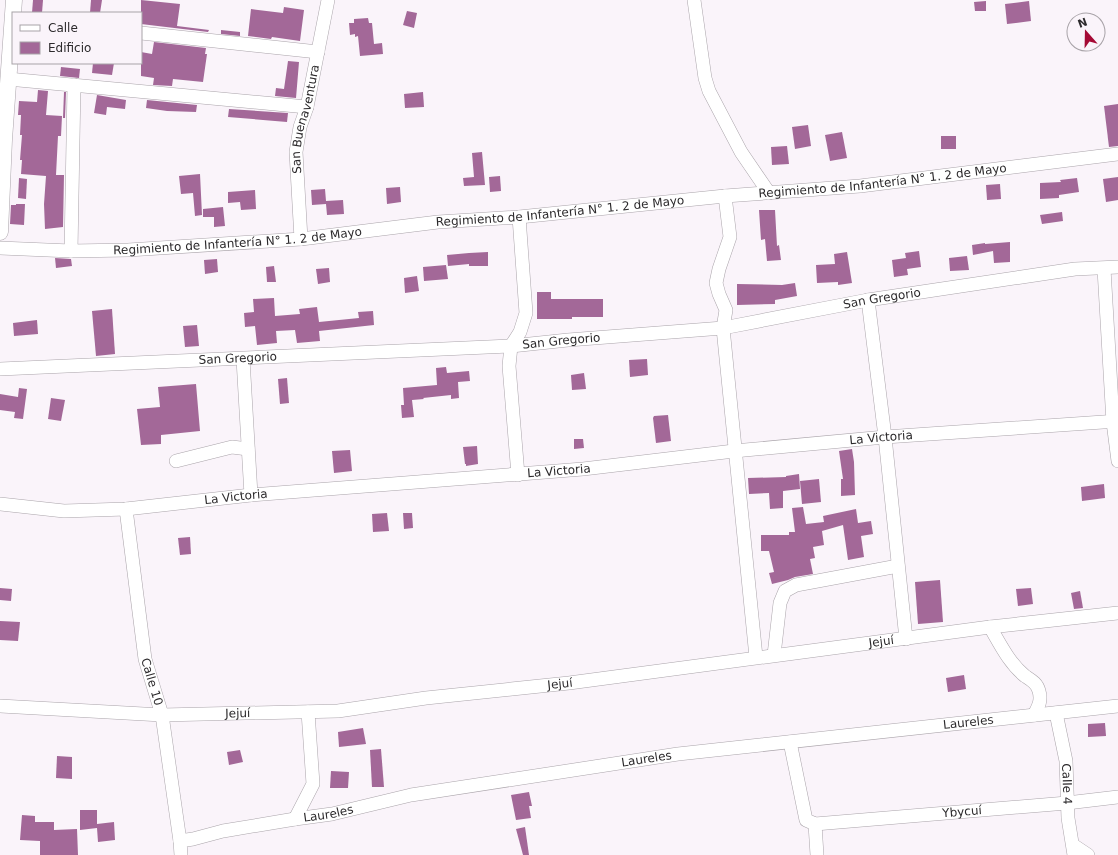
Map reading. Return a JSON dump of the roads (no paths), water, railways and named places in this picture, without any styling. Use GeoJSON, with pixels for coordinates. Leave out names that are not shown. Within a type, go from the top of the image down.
{"type":"FeatureCollection","features":[{"type":"Feature","properties":{"kind":"main road"},"geometry":{"type":"LineString","coordinates":[[13,12],[14,0]]}},
{"type":"Feature","properties":{"kind":"main road"},"geometry":{"type":"LineString","coordinates":[[0,232],[2,139],[12,32]]}},
{"type":"Feature","properties":{"kind":"street","name":"San Buenaventura"},"geometry":{"type":"LineString","coordinates":[[301,239],[296,152],[300,127],[307,107],[328,0]]}},
{"type":"Feature","properties":{"kind":"street"},"geometry":{"type":"LineString","coordinates":[[694,0],[705,78],[709,91],[741,152],[769,193]]}},
{"type":"Feature","properties":{"kind":"street"},"geometry":{"type":"LineString","coordinates":[[142,33],[318,52]]}},
{"type":"Feature","properties":{"kind":"street"},"geometry":{"type":"LineString","coordinates":[[8,79],[307,107]]}},
{"type":"Feature","properties":{"kind":"street"},"geometry":{"type":"LineString","coordinates":[[71,251],[74,85]]}},
{"type":"Feature","properties":{"kind":"street","name":"Regimiento de Infantería N° 1. 2 de Mayo"},"geometry":{"type":"LineString","coordinates":[[0,248],[71,251],[128,250],[301,239],[438,222],[519,217],[725,196],[860,186],[1118,154]]}},
{"type":"Feature","properties":{"kind":"street"},"geometry":{"type":"LineString","coordinates":[[725,196],[730,237],[719,269],[716,283],[726,310],[722,328],[756,657]]}},
{"type":"Feature","properties":{"kind":"street"},"geometry":{"type":"LineString","coordinates":[[518,475],[509,366],[512,346],[520,332],[526,313],[519,217]]}},
{"type":"Feature","properties":{"kind":"street","name":"San Gregorio"},"geometry":{"type":"LineString","coordinates":[[0,369],[512,346],[722,328],[868,300],[1075,270],[1118,267]]}},
{"type":"Feature","properties":{"kind":"street"},"geometry":{"type":"LineString","coordinates":[[1104,269],[1118,461]]}},
{"type":"Feature","properties":{"kind":"street"},"geometry":{"type":"LineString","coordinates":[[868,300],[885,437],[906,639]]}},
{"type":"Feature","properties":{"kind":"street"},"geometry":{"type":"LineString","coordinates":[[243,359],[251,495]]}},
{"type":"Feature","properties":{"kind":"street","name":"La Victoria"},"geometry":{"type":"LineString","coordinates":[[0,504],[64,511],[126,509],[251,495],[583,469],[734,451],[885,437],[1116,422]]}},
{"type":"Feature","properties":{"kind":"street"},"geometry":{"type":"LineString","coordinates":[[176,462],[232,447],[248,449]]}},
{"type":"Feature","properties":{"kind":"street","name":"Calle 10"},"geometry":{"type":"LineString","coordinates":[[126,509],[145,659],[162,715],[181,855]]}},
{"type":"Feature","properties":{"kind":"street"},"geometry":{"type":"LineString","coordinates":[[774,655],[780,603],[786,591],[796,585],[898,566]]}},
{"type":"Feature","properties":{"kind":"street","name":"Jejuí"},"geometry":{"type":"LineString","coordinates":[[0,706],[162,715],[338,711],[426,698],[569,683],[990,627],[1118,613]]}},
{"type":"Feature","properties":{"kind":"street"},"geometry":{"type":"LineString","coordinates":[[990,627],[1012,663],[1025,676],[1034,682],[1039,691],[1040,702],[1034,715]]}},
{"type":"Feature","properties":{"kind":"street","name":"Laureles"},"geometry":{"type":"LineString","coordinates":[[180,841],[223,831],[332,814],[411,795],[500,780],[678,754],[1118,706]]}},
{"type":"Feature","properties":{"kind":"street"},"geometry":{"type":"LineString","coordinates":[[295,819],[312,784],[308,712]]}},
{"type":"Feature","properties":{"kind":"street","name":"Calle 4"},"geometry":{"type":"LineString","coordinates":[[1056,713],[1066,761],[1068,818],[1073,850]]}},
{"type":"Feature","properties":{"kind":"street"},"geometry":{"type":"LineString","coordinates":[[790,742],[817,855]]}},
{"type":"Feature","properties":{"kind":"street","name":"Ybycuí"},"geometry":{"type":"LineString","coordinates":[[810,822],[1067,803],[1118,797]]}},
{"type":"Feature","properties":{"kind":"street"},"geometry":{"type":"LineString","coordinates":[[1073,850],[1088,855]]}}]}
